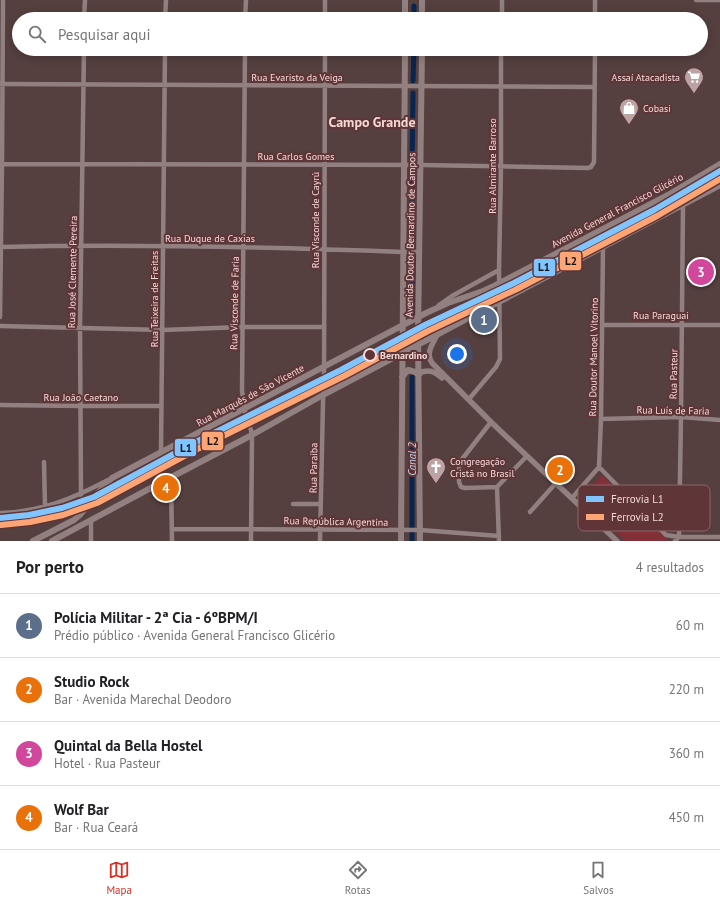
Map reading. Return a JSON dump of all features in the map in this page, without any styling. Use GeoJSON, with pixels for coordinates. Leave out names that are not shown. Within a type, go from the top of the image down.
{"type":"FeatureCollection","features":[{"type":"Feature","properties":{"kind":"main road"},"geometry":{"type":"LineString","coordinates":[[405,0],[405,12]]}},
{"type":"Feature","properties":{"kind":"main road"},"geometry":{"type":"LineString","coordinates":[[422,0],[422,12]]}},
{"type":"Feature","properties":{"kind":"main road","name":"Avenida Doutor Bernardino de Campos"},"geometry":{"type":"LineString","coordinates":[[401,541],[403,531],[402,326],[405,56]]}},
{"type":"Feature","properties":{"kind":"main road","name":"Avenida Doutor Bernardino de Campos"},"geometry":{"type":"LineString","coordinates":[[420,541],[417,530],[419,374],[418,317],[422,56]]}},
{"type":"Feature","properties":{"kind":"main road","name":"Avenida General Francisco Glicério"},"geometry":{"type":"LineString","coordinates":[[434,309],[483,291],[500,283],[668,195],[720,164]]}},
{"type":"Feature","properties":{"kind":"main road"},"geometry":{"type":"LineString","coordinates":[[52,541],[252,435],[323,395],[720,185]]}},
{"type":"Feature","properties":{"kind":"main road"},"geometry":{"type":"LineString","coordinates":[[668,195],[673,196],[683,205]]}},
{"type":"Feature","properties":{"kind":"main road"},"geometry":{"type":"LineString","coordinates":[[515,275],[515,285],[517,289],[522,290]]}},
{"type":"Feature","properties":{"kind":"main road","name":"Rua Marquês de São Vicente"},"geometry":{"type":"LineString","coordinates":[[112,478],[434,309]]}},
{"type":"Feature","properties":{"kind":"main road"},"geometry":{"type":"LineString","coordinates":[[402,376],[408,370],[419,374]]}},
{"type":"Feature","properties":{"kind":"main road"},"geometry":{"type":"LineString","coordinates":[[34,541],[74,520],[112,478]]}},
{"type":"Feature","properties":{"kind":"street"},"geometry":{"type":"LineString","coordinates":[[0,317],[1,84],[3,0]]}},
{"type":"Feature","properties":{"kind":"street"},"geometry":{"type":"LineString","coordinates":[[84,12],[85,0]]}},
{"type":"Feature","properties":{"kind":"street"},"geometry":{"type":"LineString","coordinates":[[166,0],[166,12]]}},
{"type":"Feature","properties":{"kind":"street"},"geometry":{"type":"LineString","coordinates":[[245,12],[246,0]]}},
{"type":"Feature","properties":{"kind":"street"},"geometry":{"type":"LineString","coordinates":[[325,0],[325,12]]}},
{"type":"Feature","properties":{"kind":"street"},"geometry":{"type":"LineString","coordinates":[[502,0],[502,12]]}},
{"type":"Feature","properties":{"kind":"street"},"geometry":{"type":"LineString","coordinates":[[595,0],[595,12]]}},
{"type":"Feature","properties":{"kind":"street"},"geometry":{"type":"LineString","coordinates":[[696,0],[720,0]]}},
{"type":"Feature","properties":{"kind":"street","name":"Rua José Clemente Pereira"},"geometry":{"type":"LineString","coordinates":[[81,495],[80,328],[84,56]]}},
{"type":"Feature","properties":{"kind":"street","name":"Rua Teixeira de Freitas"},"geometry":{"type":"LineString","coordinates":[[161,452],[165,56]]}},
{"type":"Feature","properties":{"kind":"street","name":"Rua Visconde de Faria"},"geometry":{"type":"LineString","coordinates":[[245,56],[242,391],[246,417],[252,435],[251,541]]}},
{"type":"Feature","properties":{"kind":"street","name":"Rua Visconde de Cayrú"},"geometry":{"type":"LineString","coordinates":[[324,366],[325,56]]}},
{"type":"Feature","properties":{"kind":"street","name":"Rua Almirante Barroso"},"geometry":{"type":"LineString","coordinates":[[469,399],[500,361],[501,56]]}},
{"type":"Feature","properties":{"kind":"street"},"geometry":{"type":"LineString","coordinates":[[594,87],[595,56]]}},
{"type":"Feature","properties":{"kind":"street","name":"Rua Evaristo da Veiga"},"geometry":{"type":"LineString","coordinates":[[1,84],[594,87]]}},
{"type":"Feature","properties":{"kind":"street","name":"Rua Carlos Gomes"},"geometry":{"type":"LineString","coordinates":[[1,164],[421,165],[585,168],[591,167],[594,162],[594,87]]}},
{"type":"Feature","properties":{"kind":"street","name":"Rua Pasteur"},"geometry":{"type":"LineString","coordinates":[[680,485],[683,205]]}},
{"type":"Feature","properties":{"kind":"street","name":"Rua Duque de Caxias"},"geometry":{"type":"LineString","coordinates":[[1,247],[81,245],[243,247],[419,252]]}},
{"type":"Feature","properties":{"kind":"street","name":"Rua Doutor Manoel Vitorino"},"geometry":{"type":"LineString","coordinates":[[599,467],[603,247]]}},
{"type":"Feature","properties":{"kind":"street","name":"Rua Marquês de São Vicente"},"geometry":{"type":"LineString","coordinates":[[434,309],[452,296],[500,270]]}},
{"type":"Feature","properties":{"kind":"street","name":"Rua Paraguai"},"geometry":{"type":"LineString","coordinates":[[602,324],[720,325]]}},
{"type":"Feature","properties":{"kind":"street"},"geometry":{"type":"LineString","coordinates":[[0,326],[163,330],[242,327],[324,327]]}},
{"type":"Feature","properties":{"kind":"street"},"geometry":{"type":"LineString","coordinates":[[437,335],[429,352],[429,360],[457,389]]}},
{"type":"Feature","properties":{"kind":"street","name":"Rua Paraíba"},"geometry":{"type":"LineString","coordinates":[[320,541],[324,366]]}},
{"type":"Feature","properties":{"kind":"street"},"geometry":{"type":"LineString","coordinates":[[419,374],[426,370],[432,371],[457,389],[578,504]]}},
{"type":"Feature","properties":{"kind":"street","name":"Rua João Caetano"},"geometry":{"type":"LineString","coordinates":[[0,405],[161,406]]}},
{"type":"Feature","properties":{"kind":"street","name":"Rua Luís de Faria"},"geometry":{"type":"LineString","coordinates":[[601,419],[681,417],[720,420]]}},
{"type":"Feature","properties":{"kind":"street"},"geometry":{"type":"LineString","coordinates":[[491,422],[459,463],[459,482],[461,487],[497,487],[528,456]]}},
{"type":"Feature","properties":{"kind":"street"},"geometry":{"type":"LineString","coordinates":[[44,462],[45,507]]}},
{"type":"Feature","properties":{"kind":"street"},"geometry":{"type":"LineString","coordinates":[[583,485],[599,467],[616,485]]}},
{"type":"Feature","properties":{"kind":"street"},"geometry":{"type":"LineString","coordinates":[[171,477],[172,541]]}},
{"type":"Feature","properties":{"kind":"street","name":"Rua Marquês de São Vicente"},"geometry":{"type":"LineString","coordinates":[[0,513],[28,511],[45,507],[81,495],[112,478]]}},
{"type":"Feature","properties":{"kind":"street"},"geometry":{"type":"LineString","coordinates":[[530,512],[556,483]]}},
{"type":"Feature","properties":{"kind":"street"},"geometry":{"type":"LineString","coordinates":[[497,487],[499,538]]}},
{"type":"Feature","properties":{"kind":"street"},"geometry":{"type":"LineString","coordinates":[[572,498],[578,491]]}},
{"type":"Feature","properties":{"kind":"street"},"geometry":{"type":"LineString","coordinates":[[293,504],[321,504]]}},
{"type":"Feature","properties":{"kind":"street"},"geometry":{"type":"LineString","coordinates":[[91,520],[91,541]]}},
{"type":"Feature","properties":{"kind":"street","name":"Rua República Argentina"},"geometry":{"type":"LineString","coordinates":[[172,529],[321,531],[417,530],[499,538]]}},
{"type":"Feature","properties":{"kind":"street"},"geometry":{"type":"LineString","coordinates":[[607,531],[617,541]]}},
{"type":"Feature","properties":{"kind":"street"},"geometry":{"type":"LineString","coordinates":[[661,531],[670,536],[679,537],[720,537]]}},
{"type":"Feature","properties":{"kind":"street","name":"Rua Pasteur"},"geometry":{"type":"LineString","coordinates":[[679,531],[679,537]]}},
{"type":"Feature","properties":{"kind":"street"},"geometry":{"type":"LineString","coordinates":[[675,541],[679,537]]}},
{"type":"Feature","properties":{"kind":"shaded area"},"geometry":{"type":"Polygon","coordinates":[[[602,475],[612,485],[592,485],[602,475]]]}},
{"type":"Feature","properties":{"kind":"shaded area"},"geometry":{"type":"Polygon","coordinates":[[[615,531],[659,531],[669,541],[625,541],[615,531]]]}},
{"type":"Feature","properties":{"kind":"waterway","name":"Canal 2"},"geometry":{"type":"LineString","coordinates":[[414,6],[414,12]]}},
{"type":"Feature","properties":{"kind":"waterway","name":"Canal 2"},"geometry":{"type":"LineString","coordinates":[[413,81],[414,56]]}},
{"type":"Feature","properties":{"kind":"waterway","name":"Canal 2"},"geometry":{"type":"LineString","coordinates":[[412,165],[413,93]]}},
{"type":"Feature","properties":{"kind":"waterway","name":"Canal 2"},"geometry":{"type":"LineString","coordinates":[[412,178],[412,243]]}},
{"type":"Feature","properties":{"kind":"waterway","name":"Canal 2"},"geometry":{"type":"LineString","coordinates":[[412,314],[413,256]]}},
{"type":"Feature","properties":{"kind":"waterway","name":"Canal 2"},"geometry":{"type":"LineString","coordinates":[[412,377],[412,541]]}},
{"type":"Feature","properties":{"kind":"rail line","name":"L1"},"geometry":{"type":"LineString","coordinates":[[0,518],[29,515],[62,508],[94,497],[198,441],[341,370],[425,325],[514,283],[654,210],[720,171]]}},
{"type":"Feature","properties":{"kind":"rail line","name":"L2"},"geometry":{"type":"LineString","coordinates":[[1,525],[30,522],[63,515],[97,503],[201,447],[344,376],[428,331],[517,289],[657,216],[720,179]]}},
{"type":"Feature","properties":{"kind":"place","name":"Assaí Atacadista"},"geometry":{"type":"Point","coordinates":[694,94]}},
{"type":"Feature","properties":{"kind":"place","name":"Cobasi"},"geometry":{"type":"Point","coordinates":[629,125]}},
{"type":"Feature","properties":{"kind":"place","name":"Quintal da Bella Hostel"},"geometry":{"type":"Point","coordinates":[701,272]}},
{"type":"Feature","properties":{"kind":"place","name":"Polícia Militar - 2ª Cia - 6ºBPM/I"},"geometry":{"type":"Point","coordinates":[484,320]}},
{"type":"Feature","properties":{"kind":"place","name":"Bernardino"},"geometry":{"type":"Point","coordinates":[370,355]}},
{"type":"Feature","properties":{"kind":"place","name":"Studio Rock"},"geometry":{"type":"Point","coordinates":[560,470]}},
{"type":"Feature","properties":{"kind":"place","name":"Congregação Cristã no Brasil"},"geometry":{"type":"Point","coordinates":[436,484]}},
{"type":"Feature","properties":{"kind":"place","name":"Wolf Bar"},"geometry":{"type":"Point","coordinates":[166,488]}},
{"type":"Feature","properties":{"kind":"district","name":"Campo Grande"},"geometry":{"type":"Point","coordinates":[372,122]}}]}
